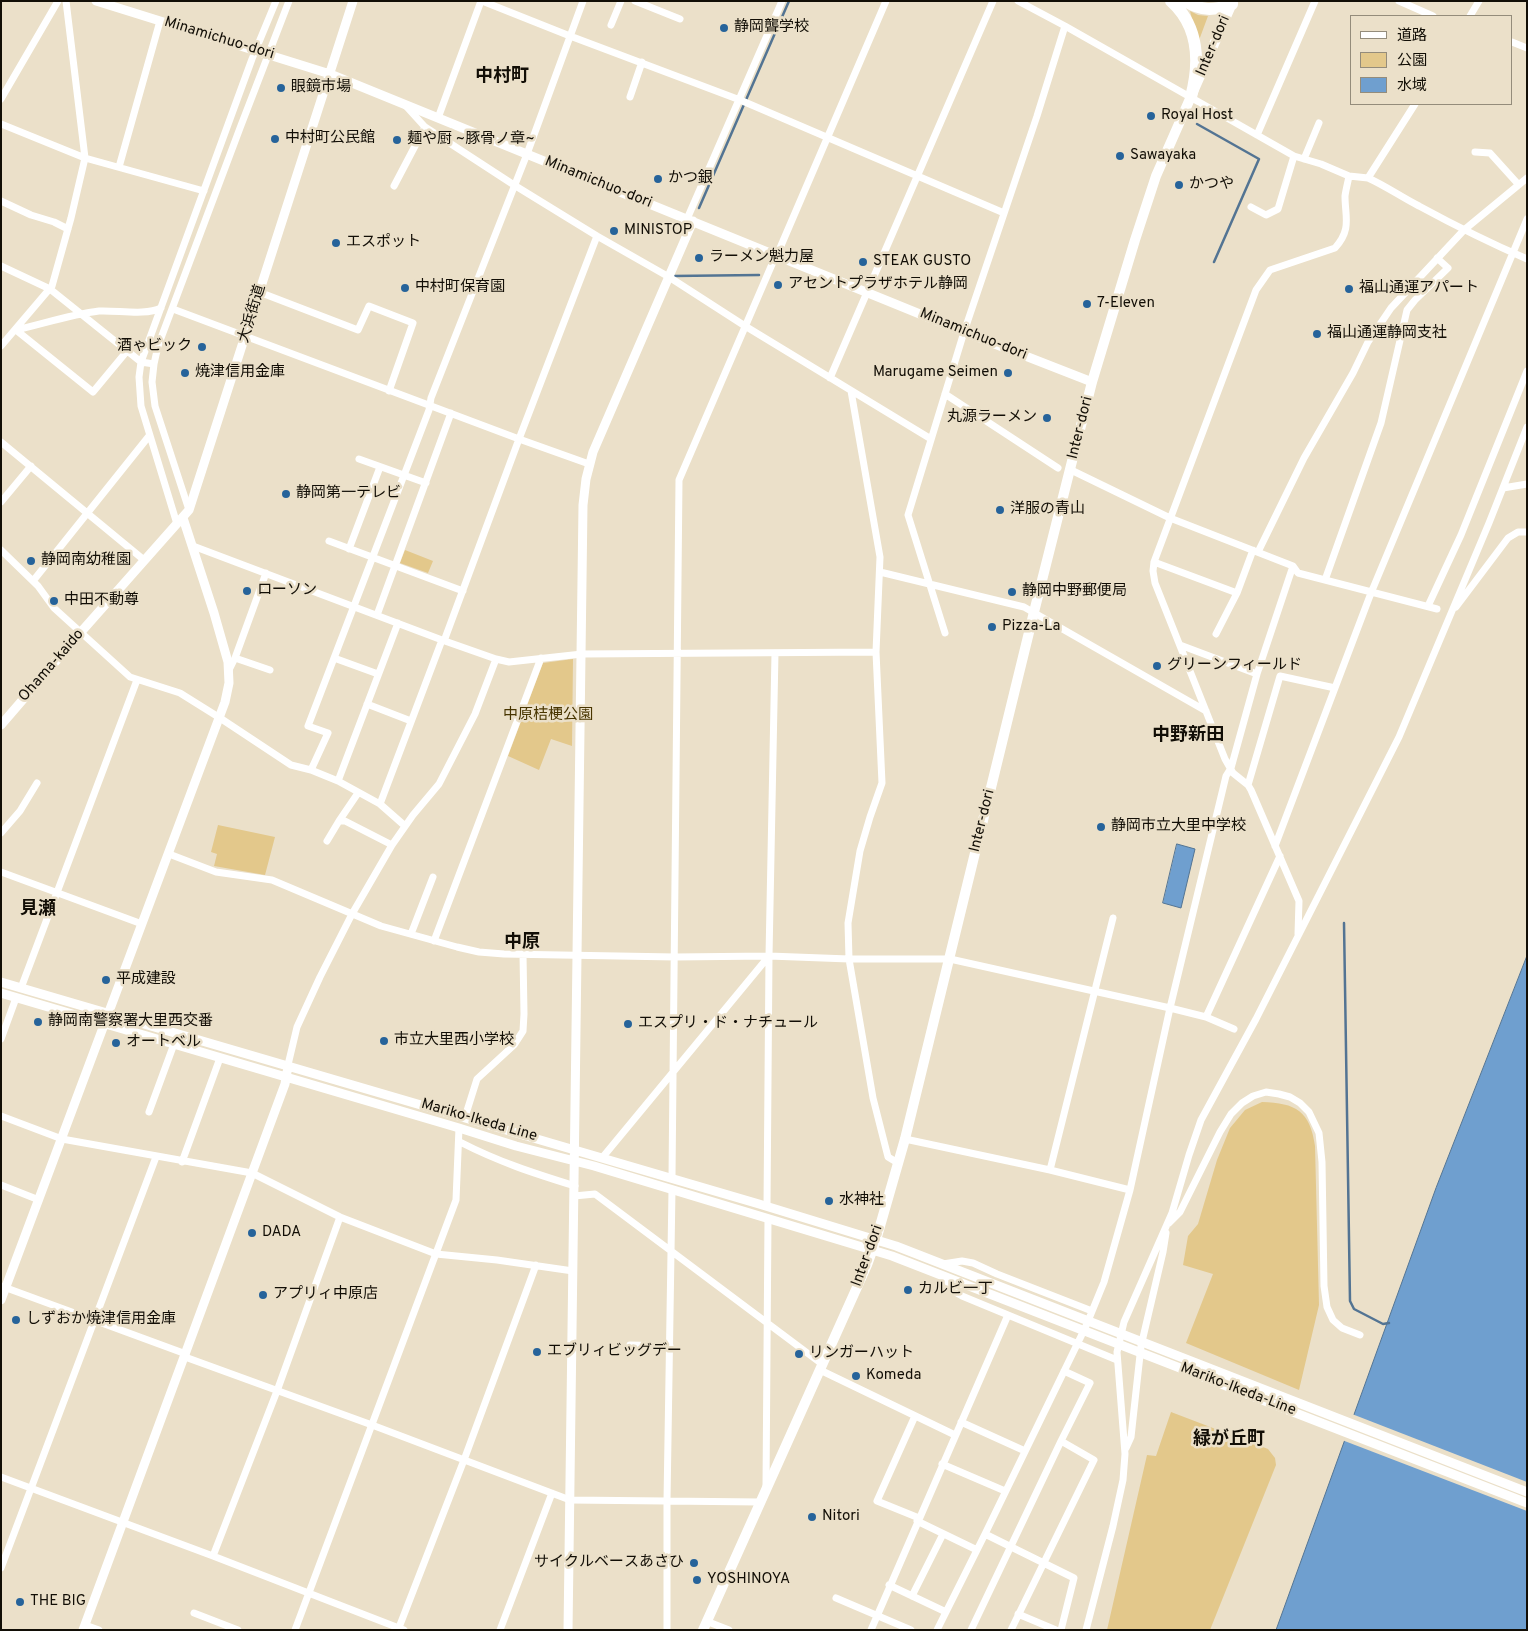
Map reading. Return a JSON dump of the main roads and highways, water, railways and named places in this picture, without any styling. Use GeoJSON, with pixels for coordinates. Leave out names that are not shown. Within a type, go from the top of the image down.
{"type":"FeatureCollection","features":[{"type":"Feature","properties":{"kind":"highway"},"geometry":{"type":"LineString","coordinates":[[1171,1],[1186,19],[1195,46],[1196,77],[1192,98]]}},
{"type":"Feature","properties":{"kind":"highway"},"geometry":{"type":"LineString","coordinates":[[1185,1],[1204,10],[1213,10],[1233,3]]}},
{"type":"Feature","properties":{"kind":"main road","name":"Inter-dori"},"geometry":{"type":"LineString","coordinates":[[704,1625],[867,1265],[874,1245],[905,1139],[1092,382],[1156,176],[1233,3]]}},
{"type":"Feature","properties":{"kind":"water"},"geometry":{"type":"Polygon","coordinates":[[[1177,844],[1195,849],[1181,908],[1163,903],[1177,844]]]}},
{"type":"Feature","properties":{"kind":"water"},"geometry":{"type":"Polygon","coordinates":[[[1527,956],[1527,1630],[1276,1630],[1436,1188],[1527,956]]]}},
{"type":"Feature","properties":{"kind":"waterway"},"geometry":{"type":"LineString","coordinates":[[699,208],[789,1]]}},
{"type":"Feature","properties":{"kind":"waterway"},"geometry":{"type":"LineString","coordinates":[[1197,124],[1259,159],[1214,262]]}},
{"type":"Feature","properties":{"kind":"waterway"},"geometry":{"type":"LineString","coordinates":[[673,276],[759,275]]}},
{"type":"Feature","properties":{"kind":"waterway"},"geometry":{"type":"LineString","coordinates":[[1344,923],[1350,1301],[1354,1309],[1383,1324],[1389,1323]]}},
{"type":"Feature","properties":{"kind":"place","name":"静岡聾学校"},"geometry":{"type":"Point","coordinates":[724,28]}},
{"type":"Feature","properties":{"kind":"place","name":"眼鏡市場"},"geometry":{"type":"Point","coordinates":[281,88]}},
{"type":"Feature","properties":{"kind":"place","name":"Royal Host"},"geometry":{"type":"Point","coordinates":[1151,116]}},
{"type":"Feature","properties":{"kind":"place","name":"中村町公民館"},"geometry":{"type":"Point","coordinates":[275,139]}},
{"type":"Feature","properties":{"kind":"place","name":"麺や厨 ~豚骨ノ章~"},"geometry":{"type":"Point","coordinates":[397,140]}},
{"type":"Feature","properties":{"kind":"place","name":"Sawayaka"},"geometry":{"type":"Point","coordinates":[1120,156]}},
{"type":"Feature","properties":{"kind":"place","name":"かつ銀"},"geometry":{"type":"Point","coordinates":[658,179]}},
{"type":"Feature","properties":{"kind":"place","name":"かつや"},"geometry":{"type":"Point","coordinates":[1179,185]}},
{"type":"Feature","properties":{"kind":"place","name":"MINISTOP"},"geometry":{"type":"Point","coordinates":[614,231]}},
{"type":"Feature","properties":{"kind":"place","name":"エスポット"},"geometry":{"type":"Point","coordinates":[336,243]}},
{"type":"Feature","properties":{"kind":"place","name":"ラーメン魁力屋"},"geometry":{"type":"Point","coordinates":[699,258]}},
{"type":"Feature","properties":{"kind":"place","name":"STEAK GUSTO"},"geometry":{"type":"Point","coordinates":[863,262]}},
{"type":"Feature","properties":{"kind":"place","name":"アセントプラザホテル静岡"},"geometry":{"type":"Point","coordinates":[778,285]}},
{"type":"Feature","properties":{"kind":"place","name":"中村町保育園"},"geometry":{"type":"Point","coordinates":[405,288]}},
{"type":"Feature","properties":{"kind":"place","name":"福山通運アパート"},"geometry":{"type":"Point","coordinates":[1349,289]}},
{"type":"Feature","properties":{"kind":"place","name":"7-Eleven"},"geometry":{"type":"Point","coordinates":[1087,304]}},
{"type":"Feature","properties":{"kind":"place","name":"福山通運静岡支社"},"geometry":{"type":"Point","coordinates":[1317,334]}},
{"type":"Feature","properties":{"kind":"place","name":"酒ゃビック"},"geometry":{"type":"Point","coordinates":[202,347]}},
{"type":"Feature","properties":{"kind":"place","name":"焼津信用金庫"},"geometry":{"type":"Point","coordinates":[185,373]}},
{"type":"Feature","properties":{"kind":"place","name":"Marugame Seimen"},"geometry":{"type":"Point","coordinates":[1008,373]}},
{"type":"Feature","properties":{"kind":"place","name":"丸源ラーメン"},"geometry":{"type":"Point","coordinates":[1047,418]}},
{"type":"Feature","properties":{"kind":"place","name":"静岡第一テレビ"},"geometry":{"type":"Point","coordinates":[286,494]}},
{"type":"Feature","properties":{"kind":"place","name":"洋服の青山"},"geometry":{"type":"Point","coordinates":[1000,510]}},
{"type":"Feature","properties":{"kind":"place","name":"静岡南幼稚園"},"geometry":{"type":"Point","coordinates":[31,561]}},
{"type":"Feature","properties":{"kind":"place","name":"ローソン"},"geometry":{"type":"Point","coordinates":[247,591]}},
{"type":"Feature","properties":{"kind":"place","name":"静岡中野郵便局"},"geometry":{"type":"Point","coordinates":[1012,592]}},
{"type":"Feature","properties":{"kind":"place","name":"中田不動尊"},"geometry":{"type":"Point","coordinates":[54,601]}},
{"type":"Feature","properties":{"kind":"place","name":"Pizza-La"},"geometry":{"type":"Point","coordinates":[992,627]}},
{"type":"Feature","properties":{"kind":"place","name":"グリーンフィールド"},"geometry":{"type":"Point","coordinates":[1157,666]}},
{"type":"Feature","properties":{"kind":"place","name":"静岡市立大里中学校"},"geometry":{"type":"Point","coordinates":[1101,827]}},
{"type":"Feature","properties":{"kind":"place","name":"平成建設"},"geometry":{"type":"Point","coordinates":[106,980]}},
{"type":"Feature","properties":{"kind":"place","name":"静岡南警察署大里西交番"},"geometry":{"type":"Point","coordinates":[38,1022]}},
{"type":"Feature","properties":{"kind":"place","name":"エスプリ・ド・ナチュール"},"geometry":{"type":"Point","coordinates":[628,1024]}},
{"type":"Feature","properties":{"kind":"place","name":"市立大里西小学校"},"geometry":{"type":"Point","coordinates":[384,1041]}},
{"type":"Feature","properties":{"kind":"place","name":"オートベル"},"geometry":{"type":"Point","coordinates":[116,1043]}},
{"type":"Feature","properties":{"kind":"place","name":"水神社"},"geometry":{"type":"Point","coordinates":[829,1201]}},
{"type":"Feature","properties":{"kind":"place","name":"DADA"},"geometry":{"type":"Point","coordinates":[252,1233]}},
{"type":"Feature","properties":{"kind":"place","name":"カルビ一丁"},"geometry":{"type":"Point","coordinates":[908,1290]}},
{"type":"Feature","properties":{"kind":"place","name":"アプリィ中原店"},"geometry":{"type":"Point","coordinates":[263,1295]}},
{"type":"Feature","properties":{"kind":"place","name":"しずおか焼津信用金庫"},"geometry":{"type":"Point","coordinates":[16,1320]}},
{"type":"Feature","properties":{"kind":"place","name":"エブリィビッグデー"},"geometry":{"type":"Point","coordinates":[537,1352]}},
{"type":"Feature","properties":{"kind":"place","name":"リンガーハット"},"geometry":{"type":"Point","coordinates":[799,1354]}},
{"type":"Feature","properties":{"kind":"place","name":"Komeda"},"geometry":{"type":"Point","coordinates":[856,1376]}},
{"type":"Feature","properties":{"kind":"place","name":"Nitori"},"geometry":{"type":"Point","coordinates":[812,1517]}},
{"type":"Feature","properties":{"kind":"place","name":"サイクルベースあさひ"},"geometry":{"type":"Point","coordinates":[694,1563]}},
{"type":"Feature","properties":{"kind":"place","name":"YOSHINOYA"},"geometry":{"type":"Point","coordinates":[697,1580]}},
{"type":"Feature","properties":{"kind":"place","name":"THE BIG"},"geometry":{"type":"Point","coordinates":[20,1602]}},
{"type":"Feature","properties":{"kind":"district","name":"中村町"},"geometry":{"type":"Point","coordinates":[502,77]}},
{"type":"Feature","properties":{"kind":"district","name":"中野新田"},"geometry":{"type":"Point","coordinates":[1188,736]}},
{"type":"Feature","properties":{"kind":"district","name":"見瀬"},"geometry":{"type":"Point","coordinates":[38,910]}},
{"type":"Feature","properties":{"kind":"district","name":"中原"},"geometry":{"type":"Point","coordinates":[522,943]}},
{"type":"Feature","properties":{"kind":"district","name":"緑が丘町"},"geometry":{"type":"Point","coordinates":[1229,1440]}},
{"type":"Feature","properties":{"kind":"park label","name":"中原桔梗公園"},"geometry":{"type":"Point","coordinates":[548,716]}}]}
